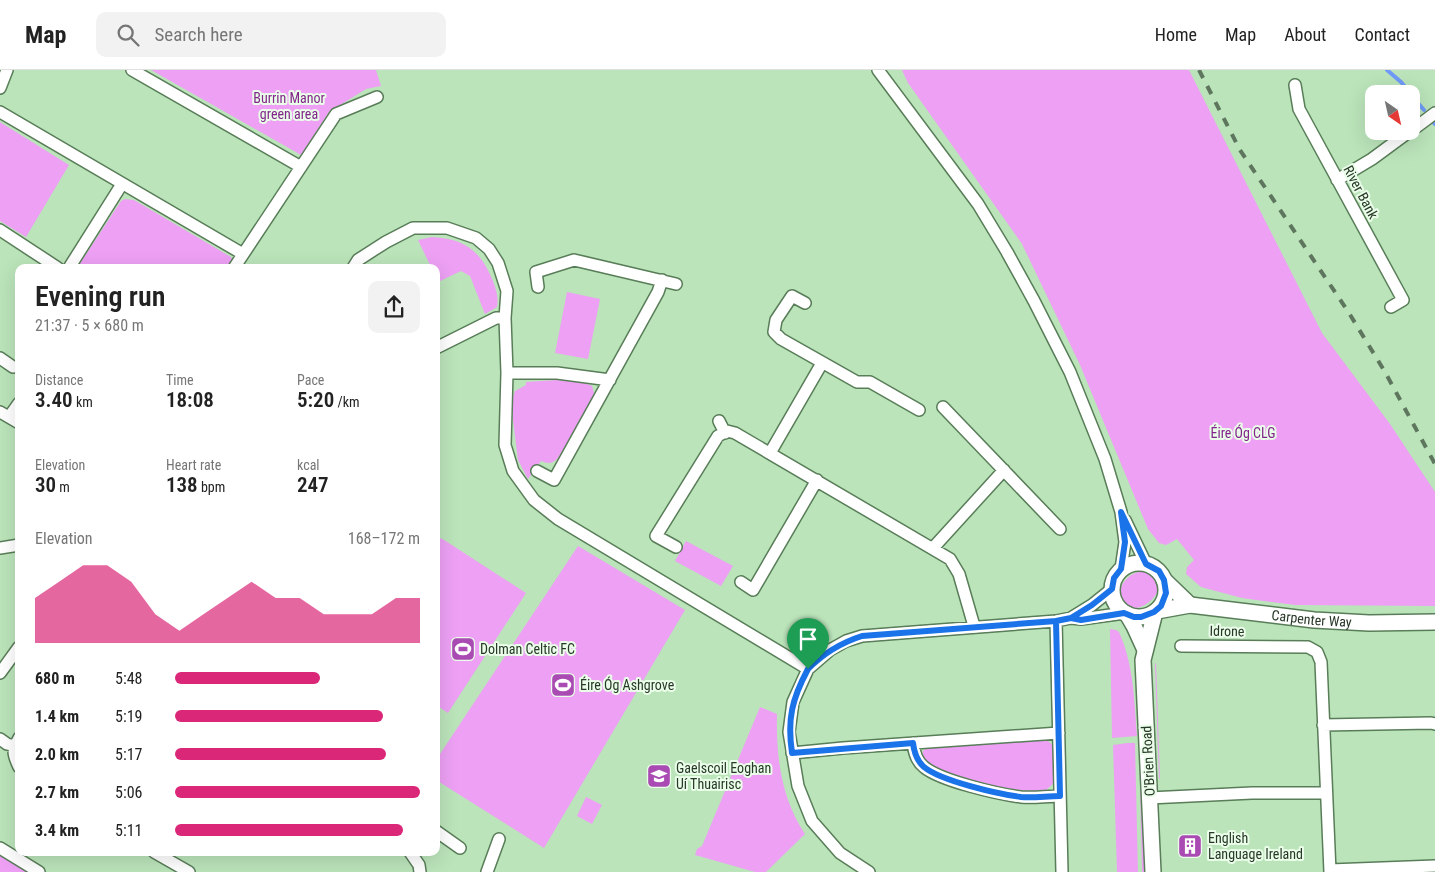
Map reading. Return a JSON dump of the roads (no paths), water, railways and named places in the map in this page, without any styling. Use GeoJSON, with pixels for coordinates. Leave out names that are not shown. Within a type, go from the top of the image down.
{"type":"FeatureCollection","features":[{"type":"Feature","properties":{"kind":"street"},"geometry":{"type":"LineString","coordinates":[[0,88],[7,70]]}},
{"type":"Feature","properties":{"kind":"street"},"geometry":{"type":"LineString","coordinates":[[132,70],[301,167]]}},
{"type":"Feature","properties":{"kind":"street"},"geometry":{"type":"LineString","coordinates":[[878,70],[978,204],[1034,301],[1081,398],[1105,459],[1121,512],[1146,564]]}},
{"type":"Feature","properties":{"kind":"street","name":"River Bank"},"geometry":{"type":"LineString","coordinates":[[1295,85],[1299,109],[1402,300],[1391,307]]}},
{"type":"Feature","properties":{"kind":"street"},"geometry":{"type":"LineString","coordinates":[[236,264],[336,114],[377,97]]}},
{"type":"Feature","properties":{"kind":"street"},"geometry":{"type":"LineString","coordinates":[[0,112],[242,254]]}},
{"type":"Feature","properties":{"kind":"street"},"geometry":{"type":"LineString","coordinates":[[1420,124],[1435,113]]}},
{"type":"Feature","properties":{"kind":"street"},"geometry":{"type":"LineString","coordinates":[[1337,180],[1398,140]]}},
{"type":"Feature","properties":{"kind":"street"},"geometry":{"type":"LineString","coordinates":[[72,264],[122,184]]}},
{"type":"Feature","properties":{"kind":"street"},"geometry":{"type":"LineString","coordinates":[[356,264],[358,260],[386,242],[413,228],[447,228],[476,238],[489,249],[498,263],[507,291],[505,318],[505,446],[513,471],[534,500],[558,519],[808,669]]}},
{"type":"Feature","properties":{"kind":"street"},"geometry":{"type":"LineString","coordinates":[[0,230],[52,264]]}},
{"type":"Feature","properties":{"kind":"street"},"geometry":{"type":"LineString","coordinates":[[538,287],[536,272],[574,260],[676,284]]}},
{"type":"Feature","properties":{"kind":"street"},"geometry":{"type":"LineString","coordinates":[[536,471],[554,480],[658,292],[662,280]]}},
{"type":"Feature","properties":{"kind":"street"},"geometry":{"type":"LineString","coordinates":[[805,303],[792,296],[776,320],[774,332],[781,339],[857,382],[870,382],[919,410]]}},
{"type":"Feature","properties":{"kind":"street"},"geometry":{"type":"LineString","coordinates":[[440,346],[496,318],[505,318]]}},
{"type":"Feature","properties":{"kind":"street"},"geometry":{"type":"LineString","coordinates":[[0,358],[13,367]]}},
{"type":"Feature","properties":{"kind":"street"},"geometry":{"type":"LineString","coordinates":[[770,454],[822,363]]}},
{"type":"Feature","properties":{"kind":"street"},"geometry":{"type":"LineString","coordinates":[[506,373],[557,373],[610,380]]}},
{"type":"Feature","properties":{"kind":"street"},"geometry":{"type":"LineString","coordinates":[[943,407],[1060,529]]}},
{"type":"Feature","properties":{"kind":"street"},"geometry":{"type":"LineString","coordinates":[[719,420],[724,432]]}},
{"type":"Feature","properties":{"kind":"street"},"geometry":{"type":"LineString","coordinates":[[676,547],[656,536],[718,436],[727,431],[734,433],[817,480],[950,559],[959,574],[974,626]]}},
{"type":"Feature","properties":{"kind":"street"},"geometry":{"type":"LineString","coordinates":[[933,548],[1004,470]]}},
{"type":"Feature","properties":{"kind":"street"},"geometry":{"type":"LineString","coordinates":[[741,582],[753,590],[817,480]]}},
{"type":"Feature","properties":{"kind":"street"},"geometry":{"type":"LineString","coordinates":[[1121,512],[1125,542],[1121,569]]}},
{"type":"Feature","properties":{"kind":"street"},"geometry":{"type":"LineString","coordinates":[[0,548],[15,546]]}},
{"type":"Feature","properties":{"kind":"street"},"geometry":{"type":"LineString","coordinates":[[1126,614],[1115,603],[1112,589],[1114,578],[1121,569],[1133,563],[1146,564],[1159,571],[1164,580],[1190,605]]}},
{"type":"Feature","properties":{"kind":"street"},"geometry":{"type":"LineString","coordinates":[[1071,618],[1081,620],[1126,614],[1141,617],[1156,611],[1164,600],[1166,593],[1164,580]]}},
{"type":"Feature","properties":{"kind":"street"},"geometry":{"type":"LineString","coordinates":[[869,872],[840,853],[812,821],[798,786],[789,732],[793,702],[808,669],[830,650],[846,641],[862,636],[1056,621],[1071,618],[1092,605],[1112,589]]}},
{"type":"Feature","properties":{"kind":"street","name":"Carpenter Way"},"geometry":{"type":"LineString","coordinates":[[1156,611],[1190,605],[1258,615],[1314,620],[1369,623],[1435,622]]}},
{"type":"Feature","properties":{"kind":"street","name":"O'Brien Road"},"geometry":{"type":"LineString","coordinates":[[1153,872],[1143,660],[1156,611]]}},
{"type":"Feature","properties":{"kind":"street","name":"O'Brien Road"},"geometry":{"type":"LineString","coordinates":[[1126,614],[1145,650]]}},
{"type":"Feature","properties":{"kind":"street"},"geometry":{"type":"LineString","coordinates":[[1056,621],[1062,872]]}},
{"type":"Feature","properties":{"kind":"street","name":"Idrone"},"geometry":{"type":"LineString","coordinates":[[1182,646],[1308,647],[1317,652],[1321,662],[1325,792],[1330,871],[1435,866]]}},
{"type":"Feature","properties":{"kind":"street"},"geometry":{"type":"LineString","coordinates":[[0,673],[15,652]]}},
{"type":"Feature","properties":{"kind":"street"},"geometry":{"type":"LineString","coordinates":[[1323,725],[1435,724]]}},
{"type":"Feature","properties":{"kind":"street"},"geometry":{"type":"LineString","coordinates":[[792,753],[1059,733]]}},
{"type":"Feature","properties":{"kind":"street"},"geometry":{"type":"LineString","coordinates":[[0,739],[7,744],[15,742]]}},
{"type":"Feature","properties":{"kind":"street"},"geometry":{"type":"LineString","coordinates":[[913,743],[914,753],[924,767],[948,778],[989,791],[1021,797],[1060,796]]}},
{"type":"Feature","properties":{"kind":"street"},"geometry":{"type":"LineString","coordinates":[[1149,798],[1325,792]]}},
{"type":"Feature","properties":{"kind":"street"},"geometry":{"type":"LineString","coordinates":[[440,834],[460,848]]}},
{"type":"Feature","properties":{"kind":"street"},"geometry":{"type":"LineString","coordinates":[[488,872],[499,839]]}},
{"type":"Feature","properties":{"kind":"street"},"geometry":{"type":"LineString","coordinates":[[0,848],[38,872]]}},
{"type":"Feature","properties":{"kind":"street"},"geometry":{"type":"LineString","coordinates":[[161,856],[189,872]]}},
{"type":"Feature","properties":{"kind":"street"},"geometry":{"type":"LineString","coordinates":[[412,856],[420,872]]}},
{"type":"Feature","properties":{"kind":"waterway"},"geometry":{"type":"LineString","coordinates":[[1387,70],[1404,85]]}},
{"type":"Feature","properties":{"kind":"waterway"},"geometry":{"type":"LineString","coordinates":[[1420,105],[1424,110]]}},
{"type":"Feature","properties":{"kind":"railway"},"geometry":{"type":"LineString","coordinates":[[1199,70],[1240,150],[1349,313],[1385,372],[1435,464]]}},
{"type":"Feature","properties":{"kind":"place","name":"Dolman Celtic FC"},"geometry":{"type":"Point","coordinates":[463,649]}},
{"type":"Feature","properties":{"kind":"place","name":"Éire Óg Ashgrove"},"geometry":{"type":"Point","coordinates":[563,685]}},
{"type":"Feature","properties":{"kind":"place","name":"Gaelscoil Eoghan Uí Thuairisc"},"geometry":{"type":"Point","coordinates":[659,776]}},
{"type":"Feature","properties":{"kind":"place","name":"English Language Ireland"},"geometry":{"type":"Point","coordinates":[1190,846]}},
{"type":"Feature","properties":{"kind":"park label","name":"Burrin Manor green area"},"geometry":{"type":"Point","coordinates":[289,106]}},
{"type":"Feature","properties":{"kind":"park label","name":"Éire Óg CLG"},"geometry":{"type":"Point","coordinates":[1243,433]}}]}
